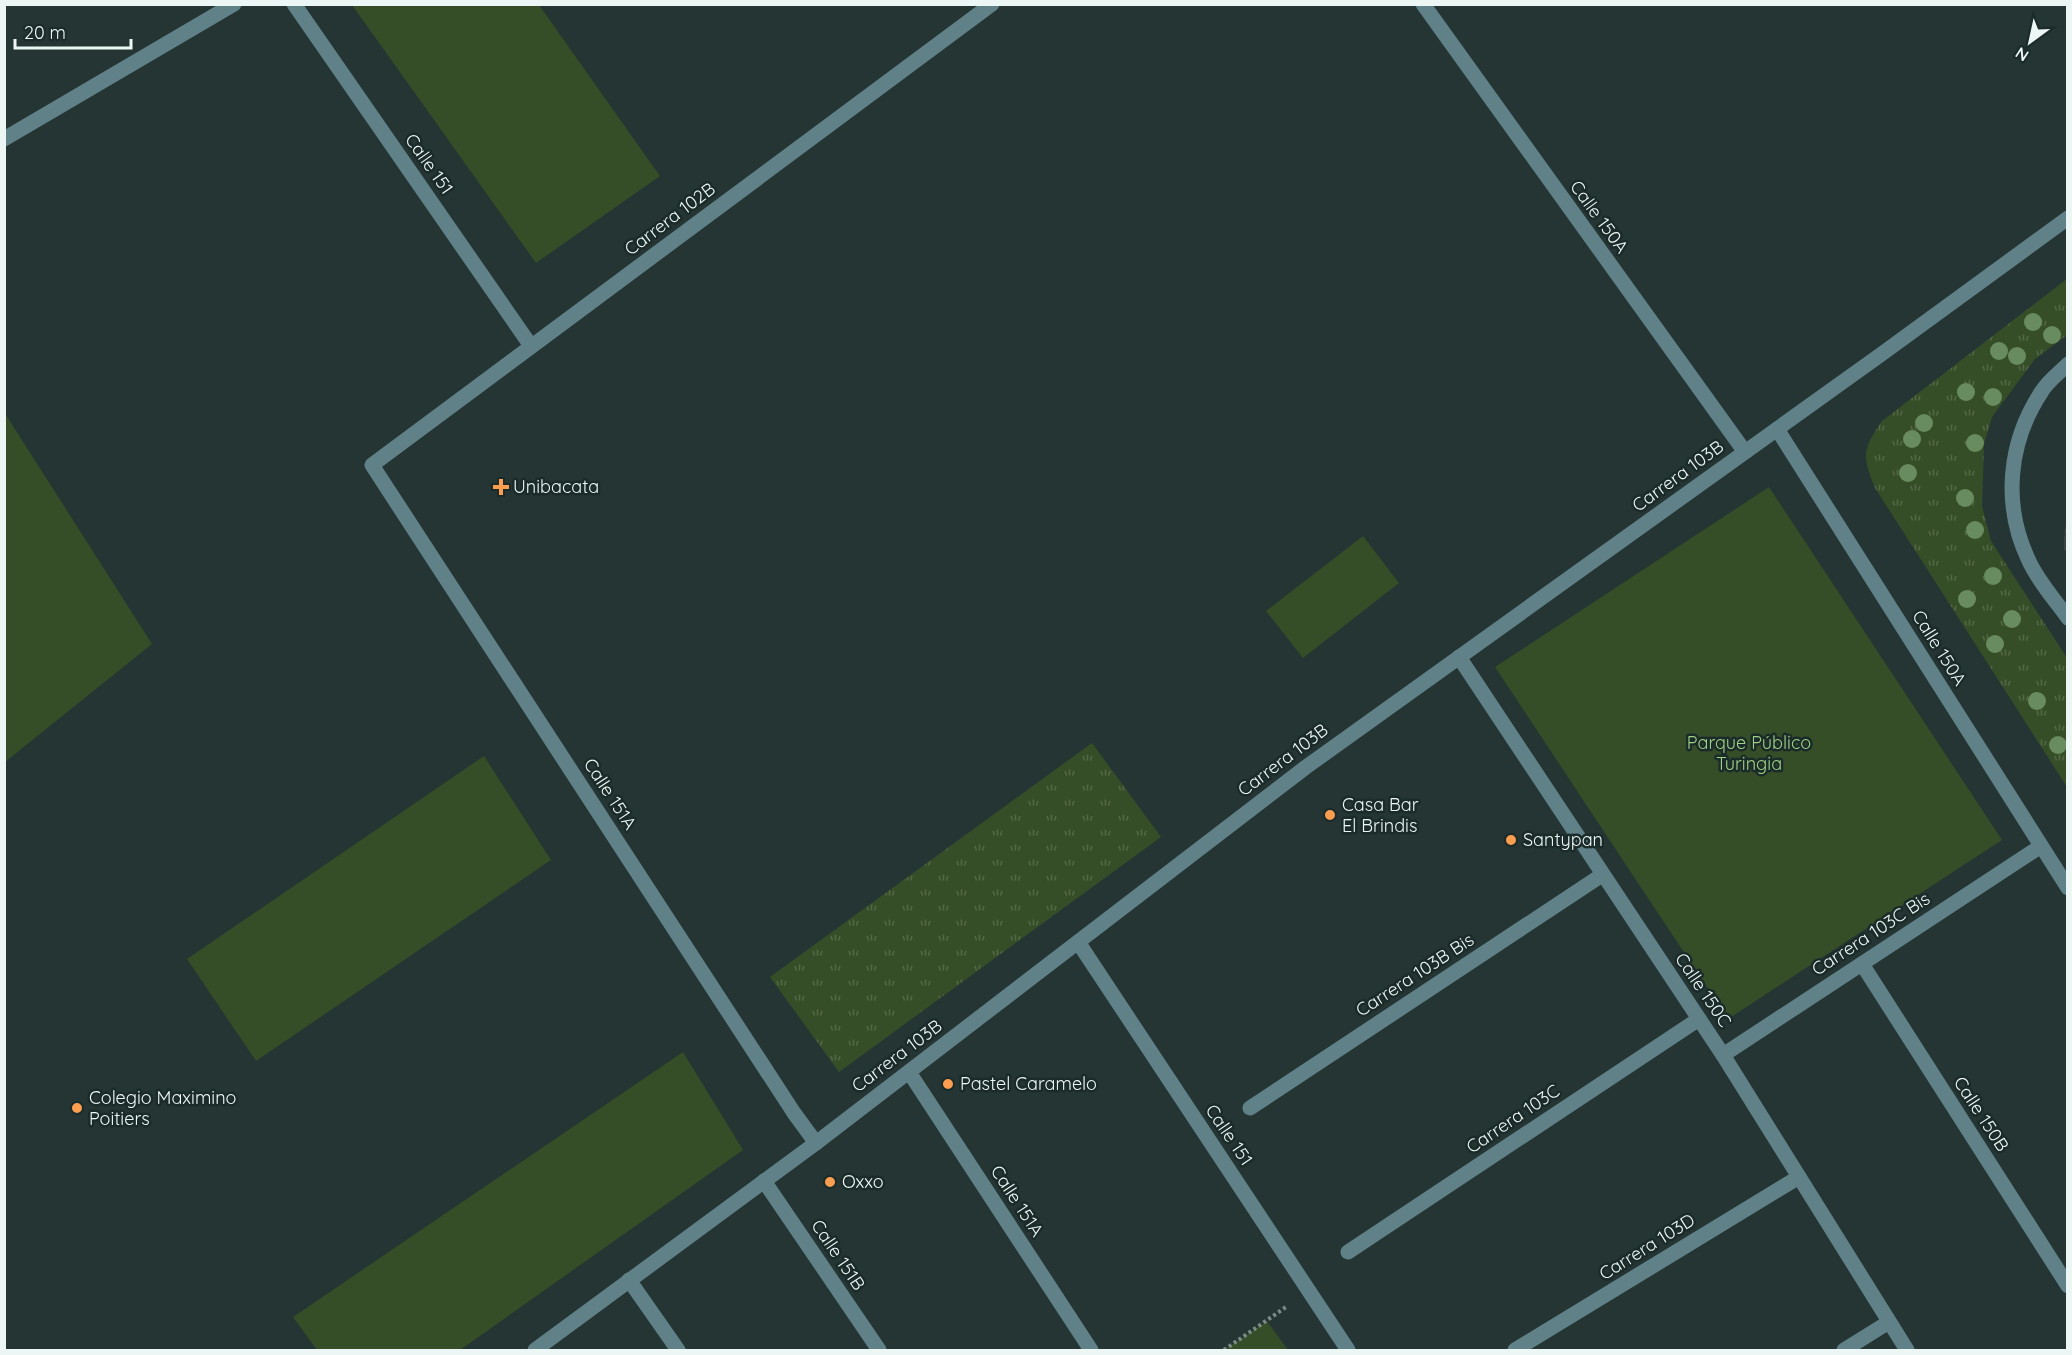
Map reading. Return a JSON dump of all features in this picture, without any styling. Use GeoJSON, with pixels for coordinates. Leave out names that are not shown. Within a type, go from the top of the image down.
{"type":"FeatureCollection","features":[{"type":"Feature","properties":{"kind":"street"},"geometry":{"type":"LineString","coordinates":[[4,140],[234,4]]}},
{"type":"Feature","properties":{"kind":"street","name":"Calle 151"},"geometry":{"type":"LineString","coordinates":[[294,4],[531,346]]}},
{"type":"Feature","properties":{"kind":"street","name":"Carrera 102B"},"geometry":{"type":"LineString","coordinates":[[372,465],[992,4]]}},
{"type":"Feature","properties":{"kind":"street","name":"Calle 150A"},"geometry":{"type":"LineString","coordinates":[[1423,4],[1745,452]]}},
{"type":"Feature","properties":{"kind":"street","name":"Carrera 103B"},"geometry":{"type":"LineString","coordinates":[[535,1350],[816,1143],[1306,767],[2067,218]]}},
{"type":"Feature","properties":{"kind":"street"},"geometry":{"type":"LineString","coordinates":[[2067,364],[2043,389],[2025,420],[2014,454],[2011,494],[2016,528],[2030,562],[2067,618]]}},
{"type":"Feature","properties":{"kind":"street","name":"Calle 150A"},"geometry":{"type":"LineString","coordinates":[[1777,429],[2067,888]]}},
{"type":"Feature","properties":{"kind":"street","name":"Calle 151A"},"geometry":{"type":"LineString","coordinates":[[372,465],[794,1113],[816,1143]]}},
{"type":"Feature","properties":{"kind":"street","name":"Calle 150C"},"geometry":{"type":"LineString","coordinates":[[1459,657],[1723,1055],[1906,1350]]}},
{"type":"Feature","properties":{"kind":"street","name":"Carrera 103C Bis"},"geometry":{"type":"LineString","coordinates":[[1723,1055],[2041,846]]}},
{"type":"Feature","properties":{"kind":"street","name":"Carrera 103B Bis"},"geometry":{"type":"LineString","coordinates":[[1250,1108],[1602,875]]}},
{"type":"Feature","properties":{"kind":"street","name":"Calle 151"},"geometry":{"type":"LineString","coordinates":[[1077,942],[1348,1350]]}},
{"type":"Feature","properties":{"kind":"street","name":"Calle 150B"},"geometry":{"type":"LineString","coordinates":[[1862,964],[2067,1286]]}},
{"type":"Feature","properties":{"kind":"street","name":"Carrera 103C"},"geometry":{"type":"LineString","coordinates":[[1348,1252],[1699,1019]]}},
{"type":"Feature","properties":{"kind":"street","name":"Calle 151A"},"geometry":{"type":"LineString","coordinates":[[909,1072],[1091,1350]]}},
{"type":"Feature","properties":{"kind":"street","name":"Carrera 103D"},"geometry":{"type":"LineString","coordinates":[[1515,1350],[1798,1177]]}},
{"type":"Feature","properties":{"kind":"street","name":"Calle 151B"},"geometry":{"type":"LineString","coordinates":[[764,1180],[879,1350]]}},
{"type":"Feature","properties":{"kind":"street"},"geometry":{"type":"LineString","coordinates":[[630,1281],[678,1350]]}},
{"type":"Feature","properties":{"kind":"street"},"geometry":{"type":"LineString","coordinates":[[1844,1350],[1889,1322]]}},
{"type":"Feature","properties":{"kind":"path"},"geometry":{"type":"LineString","coordinates":[[1224,1350],[1309,1291]]}},
{"type":"Feature","properties":{"kind":"green space"},"geometry":{"type":"Polygon","coordinates":[[[352,5],[539,5],[660,176],[536,263],[352,5]]]}},
{"type":"Feature","properties":{"kind":"green space"},"geometry":{"type":"Polygon","coordinates":[[[2067,279],[2067,335],[2035,359],[1992,417],[1984,444],[1982,506],[1991,541],[2067,658],[2067,787],[1875,488],[1866,453],[1882,421],[2067,279]]]}},
{"type":"Feature","properties":{"kind":"green space"},"geometry":{"type":"Polygon","coordinates":[[[4,412],[152,644],[5,762],[4,762],[4,412]]]}},
{"type":"Feature","properties":{"kind":"green space","name":"Parque Público Turingia"},"geometry":{"type":"Polygon","coordinates":[[[1769,487],[2002,840],[1728,1019],[1495,667],[1769,487]]]}},
{"type":"Feature","properties":{"kind":"green space"},"geometry":{"type":"Polygon","coordinates":[[[1363,536],[1399,583],[1303,658],[1266,611],[1363,536]]]}},
{"type":"Feature","properties":{"kind":"green space"},"geometry":{"type":"Polygon","coordinates":[[[1092,743],[1161,837],[839,1072],[770,977],[1092,743]]]}},
{"type":"Feature","properties":{"kind":"green space"},"geometry":{"type":"Polygon","coordinates":[[[484,756],[551,860],[256,1061],[187,959],[484,756]]]}},
{"type":"Feature","properties":{"kind":"green space"},"geometry":{"type":"Polygon","coordinates":[[[683,1052],[743,1150],[460,1350],[317,1350],[293,1317],[683,1052]]]}},
{"type":"Feature","properties":{"kind":"green space"},"geometry":{"type":"Polygon","coordinates":[[[1267,1321],[1288,1350],[1224,1350],[1267,1321]]]}},
{"type":"Feature","properties":{"kind":"building"},"geometry":{"type":"Polygon","coordinates":[[[2067,516],[2067,535],[2064,534],[2067,516]]]}},
{"type":"Feature","properties":{"kind":"place","name":"Unibacata"},"geometry":{"type":"Point","coordinates":[501,487]}},
{"type":"Feature","properties":{"kind":"place","name":"Casa Bar El Brindis"},"geometry":{"type":"Point","coordinates":[1330,815]}},
{"type":"Feature","properties":{"kind":"place","name":"Santypan"},"geometry":{"type":"Point","coordinates":[1511,840]}},
{"type":"Feature","properties":{"kind":"place","name":"Pastel Caramelo"},"geometry":{"type":"Point","coordinates":[948,1084]}},
{"type":"Feature","properties":{"kind":"place","name":"Colegio Maximino Poitiers"},"geometry":{"type":"Point","coordinates":[77,1108]}},
{"type":"Feature","properties":{"kind":"place","name":"Oxxo"},"geometry":{"type":"Point","coordinates":[830,1182]}}]}
